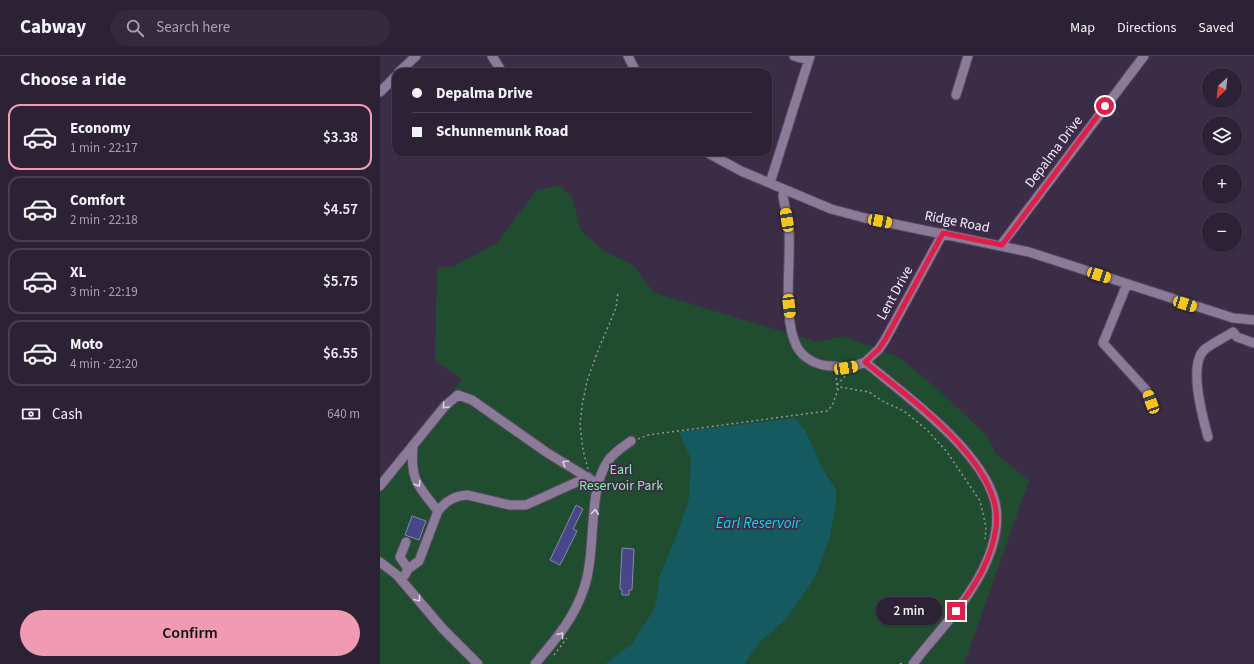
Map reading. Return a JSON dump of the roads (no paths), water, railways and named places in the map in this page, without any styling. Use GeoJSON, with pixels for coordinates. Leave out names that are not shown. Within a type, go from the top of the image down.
{"type":"FeatureCollection","features":[{"type":"Feature","properties":{"kind":"street"},"geometry":{"type":"LineString","coordinates":[[403,68],[416,56]]}},
{"type":"Feature","properties":{"kind":"street"},"geometry":{"type":"LineString","coordinates":[[492,56],[500,68]]}},
{"type":"Feature","properties":{"kind":"street"},"geometry":{"type":"LineString","coordinates":[[628,56],[634,68]]}},
{"type":"Feature","properties":{"kind":"street"},"geometry":{"type":"LineString","coordinates":[[770,183],[809,58],[794,56]]}},
{"type":"Feature","properties":{"kind":"street"},"geometry":{"type":"LineString","coordinates":[[956,95],[968,56]]}},
{"type":"Feature","properties":{"kind":"street","name":"Depalma Drive"},"geometry":{"type":"LineString","coordinates":[[1002,245],[1144,56]]}},
{"type":"Feature","properties":{"kind":"street"},"geometry":{"type":"LineString","coordinates":[[380,92],[392,80]]}},
{"type":"Feature","properties":{"kind":"street","name":"Ridge Road"},"geometry":{"type":"LineString","coordinates":[[713,156],[740,171],[831,208],[865,218],[1002,245],[1029,252],[1233,318],[1254,320]]}},
{"type":"Feature","properties":{"kind":"street"},"geometry":{"type":"LineString","coordinates":[[784,190],[783,196],[788,232],[789,306],[791,325],[797,346],[802,354],[820,365],[835,367],[854,366],[865,362],[933,418],[953,438],[974,462],[990,487],[995,502],[996,527],[990,552],[981,573],[956,611],[910,663]]}},
{"type":"Feature","properties":{"kind":"street","name":"Lent Drive"},"geometry":{"type":"LineString","coordinates":[[865,362],[879,349],[885,340],[943,233]]}},
{"type":"Feature","properties":{"kind":"street"},"geometry":{"type":"LineString","coordinates":[[1126,284],[1103,344],[1146,390],[1151,402]]}},
{"type":"Feature","properties":{"kind":"street"},"geometry":{"type":"LineString","coordinates":[[1233,318],[1233,332],[1237,337],[1254,343]]}},
{"type":"Feature","properties":{"kind":"street"},"geometry":{"type":"LineString","coordinates":[[1208,437],[1198,394],[1197,378],[1200,359],[1204,351],[1233,332]]}},
{"type":"Feature","properties":{"kind":"street"},"geometry":{"type":"LineString","coordinates":[[380,486],[413,447],[444,406],[455,396],[463,396],[546,452],[598,484]]}},
{"type":"Feature","properties":{"kind":"street"},"geometry":{"type":"LineString","coordinates":[[535,664],[565,629],[577,607],[590,568],[598,484],[602,470],[609,459],[631,441]]}},
{"type":"Feature","properties":{"kind":"street"},"geometry":{"type":"LineString","coordinates":[[413,447],[412,465],[414,479],[438,511]]}},
{"type":"Feature","properties":{"kind":"street"},"geometry":{"type":"LineString","coordinates":[[403,581],[408,569],[419,561],[438,511],[451,499],[467,495],[510,506],[526,504],[588,477]]}},
{"type":"Feature","properties":{"kind":"street"},"geometry":{"type":"LineString","coordinates":[[406,542],[400,557],[408,569]]}},
{"type":"Feature","properties":{"kind":"street"},"geometry":{"type":"LineString","coordinates":[[380,562],[387,566],[403,581],[443,629],[478,664]]}},
{"type":"Feature","properties":{"kind":"water","name":"Earl Reservoir"},"geometry":{"type":"Polygon","coordinates":[[[795,418],[806,432],[824,472],[836,489],[836,504],[829,540],[815,577],[787,618],[760,642],[744,664],[605,664],[632,644],[655,608],[660,575],[673,545],[689,499],[691,459],[679,432],[795,418]]]}},
{"type":"Feature","properties":{"kind":"park label","name":"Earl Reservoir Park"},"geometry":{"type":"Point","coordinates":[621,478]}}]}
